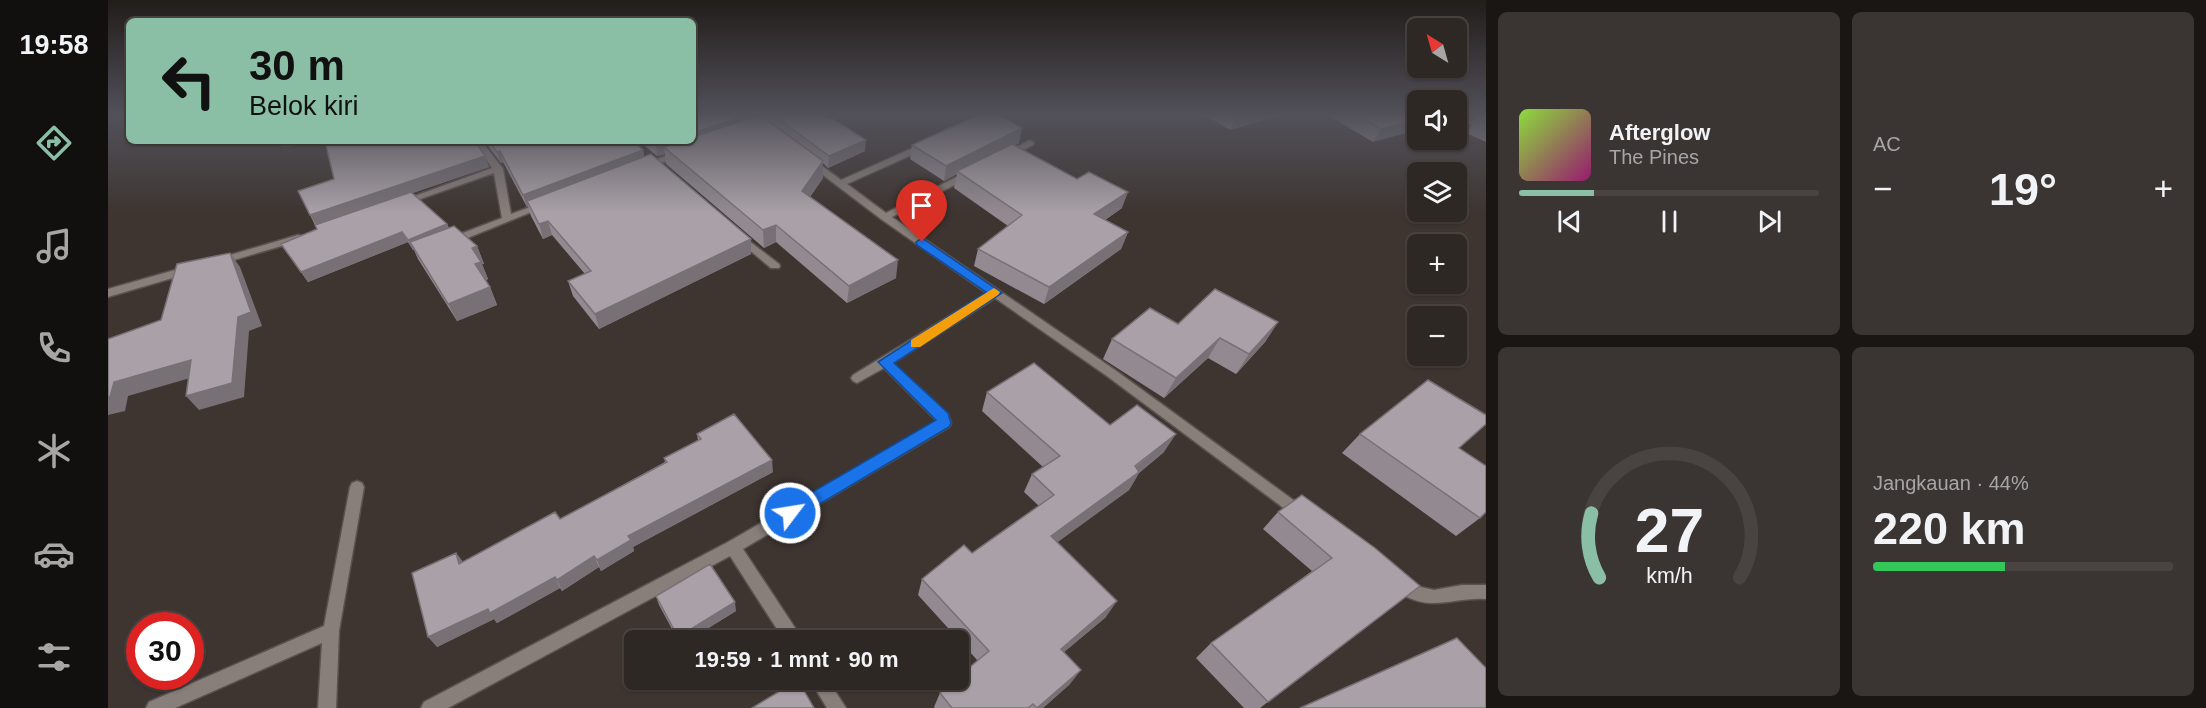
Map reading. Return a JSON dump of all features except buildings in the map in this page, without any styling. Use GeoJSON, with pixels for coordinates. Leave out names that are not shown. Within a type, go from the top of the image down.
{"type":"FeatureCollection","features":[{"type":"Feature","properties":{"kind":"street"},"geometry":{"type":"LineString","coordinates":[[482,147],[498,169],[507,220]]}},
{"type":"Feature","properties":{"kind":"street"},"geometry":{"type":"LineString","coordinates":[[840,184],[922,147]]}},
{"type":"Feature","properties":{"kind":"street"},"geometry":{"type":"LineString","coordinates":[[999,159],[1022,147]]}},
{"type":"Feature","properties":{"kind":"street"},"geometry":{"type":"LineString","coordinates":[[634,170],[650,159],[693,148]]}},
{"type":"Feature","properties":{"kind":"street"},"geometry":{"type":"LineString","coordinates":[[805,158],[885,217],[1112,373],[1310,519]]}},
{"type":"Feature","properties":{"kind":"street"},"geometry":{"type":"LineString","coordinates":[[650,159],[662,170]]}},
{"type":"Feature","properties":{"kind":"street"},"geometry":{"type":"LineString","coordinates":[[397,204],[498,169]]}},
{"type":"Feature","properties":{"kind":"street"},"geometry":{"type":"LineString","coordinates":[[885,217],[978,170]]}},
{"type":"Feature","properties":{"kind":"street"},"geometry":{"type":"LineString","coordinates":[[436,247],[551,202]]}},
{"type":"Feature","properties":{"kind":"street"},"geometry":{"type":"LineString","coordinates":[[731,229],[775,266]]}},
{"type":"Feature","properties":{"kind":"street"},"geometry":{"type":"LineString","coordinates":[[108,293],[307,235]]}},
{"type":"Feature","properties":{"kind":"street"},"geometry":{"type":"LineString","coordinates":[[857,378],[995,293]]}},
{"type":"Feature","properties":{"kind":"street"},"geometry":{"type":"LineString","coordinates":[[430,708],[733,547],[944,423],[943,418],[885,362]]}},
{"type":"Feature","properties":{"kind":"street"},"geometry":{"type":"LineString","coordinates":[[327,708],[332,631],[357,487]]}},
{"type":"Feature","properties":{"kind":"street"},"geometry":{"type":"LineString","coordinates":[[733,547],[787,630]]}},
{"type":"Feature","properties":{"kind":"street"},"geometry":{"type":"LineString","coordinates":[[1383,573],[1423,597],[1439,599],[1472,590],[1486,592]]}},
{"type":"Feature","properties":{"kind":"street"},"geometry":{"type":"LineString","coordinates":[[155,708],[332,631]]}},
{"type":"Feature","properties":{"kind":"street"},"geometry":{"type":"LineString","coordinates":[[825,690],[837,708]]}},
{"type":"Feature","properties":{"kind":"slow traffic"},"geometry":{"type":"LineString","coordinates":[[916,344],[994,292]]}},
{"type":"Feature","properties":{"kind":"route"},"geometry":{"type":"LineString","coordinates":[[790,513],[944,423],[945,420],[885,362],[995,293],[922,242]]}}]}
